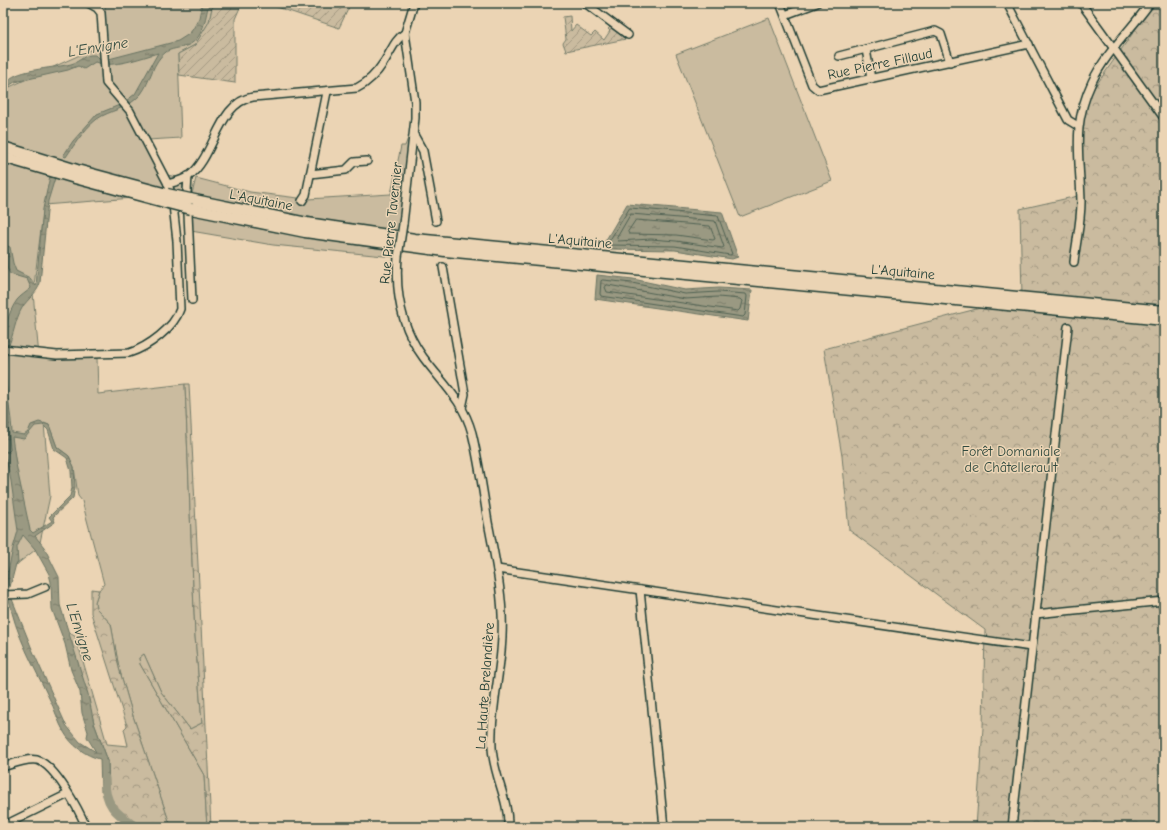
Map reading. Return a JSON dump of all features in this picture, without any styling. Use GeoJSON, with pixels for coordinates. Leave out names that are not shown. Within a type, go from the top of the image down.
{"type":"FeatureCollection","features":[{"type":"Feature","properties":{"kind":"highway","name":"L'Aquitaine"},"geometry":{"type":"LineString","coordinates":[[3,147],[168,194],[190,204],[305,232],[445,251],[1164,320]]}},
{"type":"Feature","properties":{"kind":"highway","name":"L'Aquitaine"},"geometry":{"type":"LineString","coordinates":[[3,157],[81,180],[168,194]]}},
{"type":"Feature","properties":{"kind":"highway","name":"L'Aquitaine"},"geometry":{"type":"LineString","coordinates":[[190,204],[423,240],[1164,311]]}},
{"type":"Feature","properties":{"kind":"street"},"geometry":{"type":"LineString","coordinates":[[6,349],[57,355],[129,353],[160,335],[174,322],[178,316],[180,302],[177,241],[172,196],[168,194],[125,104],[106,83],[101,14],[97,8],[88,3]]}},
{"type":"Feature","properties":{"kind":"street","name":"Rue Pierre Tavernier"},"geometry":{"type":"LineString","coordinates":[[414,3],[405,33],[415,102],[414,135],[398,257],[397,287],[405,325],[423,358],[445,383],[462,408],[473,440],[497,569]]}},
{"type":"Feature","properties":{"kind":"street"},"geometry":{"type":"LineString","coordinates":[[585,3],[628,35]]}},
{"type":"Feature","properties":{"kind":"street"},"geometry":{"type":"LineString","coordinates":[[780,3],[785,15],[817,3]]}},
{"type":"Feature","properties":{"kind":"street"},"geometry":{"type":"LineString","coordinates":[[1008,3],[1068,120],[1078,126]]}},
{"type":"Feature","properties":{"kind":"street"},"geometry":{"type":"LineString","coordinates":[[1081,3],[1164,118]]}},
{"type":"Feature","properties":{"kind":"street"},"geometry":{"type":"LineString","coordinates":[[1074,262],[1081,203],[1077,140],[1078,126],[1093,80],[1114,48],[1150,3]]}},
{"type":"Feature","properties":{"kind":"street","name":"Rue Pierre Fillaud"},"geometry":{"type":"LineString","coordinates":[[785,15],[812,85],[816,89],[821,90],[1028,44]]}},
{"type":"Feature","properties":{"kind":"street"},"geometry":{"type":"LineString","coordinates":[[839,56],[937,31],[941,34],[950,62]]}},
{"type":"Feature","properties":{"kind":"street"},"geometry":{"type":"LineString","coordinates":[[168,194],[200,163],[226,118],[239,101],[253,97],[350,90],[370,79],[384,62],[396,41],[405,33]]}},
{"type":"Feature","properties":{"kind":"street"},"geometry":{"type":"LineString","coordinates":[[866,49],[871,79]]}},
{"type":"Feature","properties":{"kind":"street"},"geometry":{"type":"LineString","coordinates":[[302,201],[306,195],[327,92]]}},
{"type":"Feature","properties":{"kind":"street"},"geometry":{"type":"LineString","coordinates":[[414,135],[423,151],[436,221]]}},
{"type":"Feature","properties":{"kind":"street"},"geometry":{"type":"LineString","coordinates":[[310,174],[346,170],[356,161],[367,161]]}},
{"type":"Feature","properties":{"kind":"street"},"geometry":{"type":"LineString","coordinates":[[188,176],[186,192],[192,300]]}},
{"type":"Feature","properties":{"kind":"street"},"geometry":{"type":"LineString","coordinates":[[444,267],[465,394],[462,408]]}},
{"type":"Feature","properties":{"kind":"street"},"geometry":{"type":"LineString","coordinates":[[1012,827],[1068,327]]}},
{"type":"Feature","properties":{"kind":"street"},"geometry":{"type":"LineString","coordinates":[[497,569],[1031,647]]}},
{"type":"Feature","properties":{"kind":"street","name":"La Haute Brelandière"},"geometry":{"type":"LineString","coordinates":[[497,569],[502,615],[502,637],[492,727],[492,748],[495,767],[507,805],[508,827]]}},
{"type":"Feature","properties":{"kind":"street"},"geometry":{"type":"LineString","coordinates":[[3,595],[28,594],[44,587]]}},
{"type":"Feature","properties":{"kind":"street"},"geometry":{"type":"LineString","coordinates":[[640,590],[664,827]]}},
{"type":"Feature","properties":{"kind":"street"},"geometry":{"type":"LineString","coordinates":[[1035,614],[1164,601]]}},
{"type":"Feature","properties":{"kind":"street"},"geometry":{"type":"LineString","coordinates":[[3,767],[30,760],[42,762],[77,806],[86,827]]}},
{"type":"Feature","properties":{"kind":"street"},"geometry":{"type":"LineString","coordinates":[[3,826],[68,794]]}},
{"type":"Feature","properties":{"kind":"green space"},"geometry":{"type":"Polygon","coordinates":[[[105,3],[213,3],[209,22],[195,45],[178,54],[181,138],[148,140],[167,175],[182,178],[183,194],[44,205],[33,293],[39,356],[62,358],[97,358],[98,394],[185,384],[195,636],[202,723],[190,729],[161,692],[144,654],[139,658],[140,664],[204,775],[207,827],[171,827],[133,716],[119,668],[111,624],[96,608],[95,602],[99,590],[104,584],[82,501],[78,496],[74,467],[69,456],[57,447],[49,425],[44,423],[50,496],[39,547],[3,575],[3,90],[106,43],[105,3]]]}},
{"type":"Feature","properties":{"kind":"green space"},"geometry":{"type":"Polygon","coordinates":[[[213,3],[242,3],[235,19],[235,83],[179,75],[178,54],[195,45],[209,22],[213,3]]]}},
{"type":"Feature","properties":{"kind":"green space"},"geometry":{"type":"Polygon","coordinates":[[[265,3],[351,3],[339,28],[265,3]]]}},
{"type":"Feature","properties":{"kind":"green space","name":"Forêt Domaniale de Châtellerault"},"geometry":{"type":"Polygon","coordinates":[[[1154,3],[1164,3],[1164,827],[976,827],[983,728],[985,630],[849,530],[842,456],[824,349],[1022,297],[1020,209],[1082,195],[1081,124],[1092,91],[1154,3]]]}},
{"type":"Feature","properties":{"kind":"green space"},"geometry":{"type":"Polygon","coordinates":[[[570,16],[571,31],[576,25],[591,36],[595,32],[604,40],[610,31],[608,29],[610,27],[626,39],[566,51],[563,43],[566,39],[563,17],[570,16]]]}},
{"type":"Feature","properties":{"kind":"green space"},"geometry":{"type":"Polygon","coordinates":[[[769,18],[832,181],[740,217],[676,54],[769,18]]]}},
{"type":"Feature","properties":{"kind":"green space"},"geometry":{"type":"Polygon","coordinates":[[[408,138],[411,143],[398,231],[329,221],[192,194],[196,178],[250,192],[298,198],[297,203],[306,204],[308,199],[391,194],[401,146],[405,146],[408,138]]]}},
{"type":"Feature","properties":{"kind":"green space"},"geometry":{"type":"Polygon","coordinates":[[[191,214],[276,232],[395,251],[394,257],[273,245],[191,231],[191,214]]]}},
{"type":"Feature","properties":{"kind":"green space"},"geometry":{"type":"Polygon","coordinates":[[[185,384],[189,384],[211,827],[207,827],[204,775],[140,664],[139,658],[144,654],[161,692],[190,729],[202,723],[195,636],[185,384]]]}},
{"type":"Feature","properties":{"kind":"green space"},"geometry":{"type":"Polygon","coordinates":[[[91,589],[99,590],[95,602],[96,608],[111,624],[119,668],[133,716],[171,827],[144,827],[130,820],[112,803],[109,795],[108,761],[94,723],[68,632],[76,637],[107,744],[128,746],[124,729],[127,726],[91,613],[91,589]]]}},
{"type":"Feature","properties":{"kind":"water"},"geometry":{"type":"Polygon","coordinates":[[[202,3],[209,3],[203,28],[197,39],[186,46],[168,51],[161,56],[141,94],[128,105],[102,116],[92,123],[82,134],[66,157],[63,156],[73,141],[97,114],[122,104],[135,94],[158,53],[118,64],[102,64],[95,62],[84,69],[78,66],[68,70],[15,82],[10,85],[3,107],[6,84],[16,75],[75,63],[91,55],[95,55],[100,60],[105,60],[178,41],[189,34],[193,29],[199,18],[202,3]]]}},
{"type":"Feature","properties":{"kind":"water"},"geometry":{"type":"Polygon","coordinates":[[[50,176],[55,178],[48,201],[39,287],[24,305],[16,322],[8,347],[3,347],[5,329],[11,310],[18,298],[31,288],[27,279],[10,274],[7,268],[3,244],[10,247],[16,271],[30,278],[36,286],[43,209],[50,176]]]}},
{"type":"Feature","properties":{"kind":"water"},"geometry":{"type":"Polygon","coordinates":[[[627,204],[722,212],[738,257],[732,259],[675,250],[609,249],[603,245],[627,204]]]}},
{"type":"Feature","properties":{"kind":"water"},"geometry":{"type":"Polygon","coordinates":[[[597,275],[633,279],[685,290],[719,288],[752,290],[748,321],[595,299],[597,275]]]}},
{"type":"Feature","properties":{"kind":"water"},"geometry":{"type":"Polygon","coordinates":[[[3,350],[8,350],[6,360],[6,380],[12,433],[24,435],[28,432],[31,425],[39,422],[49,425],[57,447],[69,456],[74,467],[75,487],[73,498],[53,517],[55,522],[35,536],[44,547],[59,577],[60,605],[88,694],[94,723],[108,761],[109,795],[112,803],[120,812],[130,820],[144,827],[131,824],[118,815],[109,803],[105,790],[101,791],[100,759],[95,758],[79,749],[67,737],[20,637],[9,599],[12,599],[32,649],[66,725],[80,742],[96,752],[87,737],[88,732],[82,713],[80,692],[71,670],[65,644],[52,609],[51,582],[49,574],[35,549],[23,535],[17,547],[18,564],[16,564],[10,587],[5,587],[18,531],[11,481],[3,445],[3,350]],[[43,425],[35,426],[24,439],[12,437],[16,464],[30,530],[33,533],[52,521],[49,517],[70,496],[72,488],[71,471],[67,458],[54,449],[48,430],[43,425]]]}},
{"type":"Feature","properties":{"kind":"waterway","name":"L'Envigne"},"geometry":{"type":"LineString","coordinates":[[105,778],[106,795],[112,807],[122,817],[136,827]]}}]}
